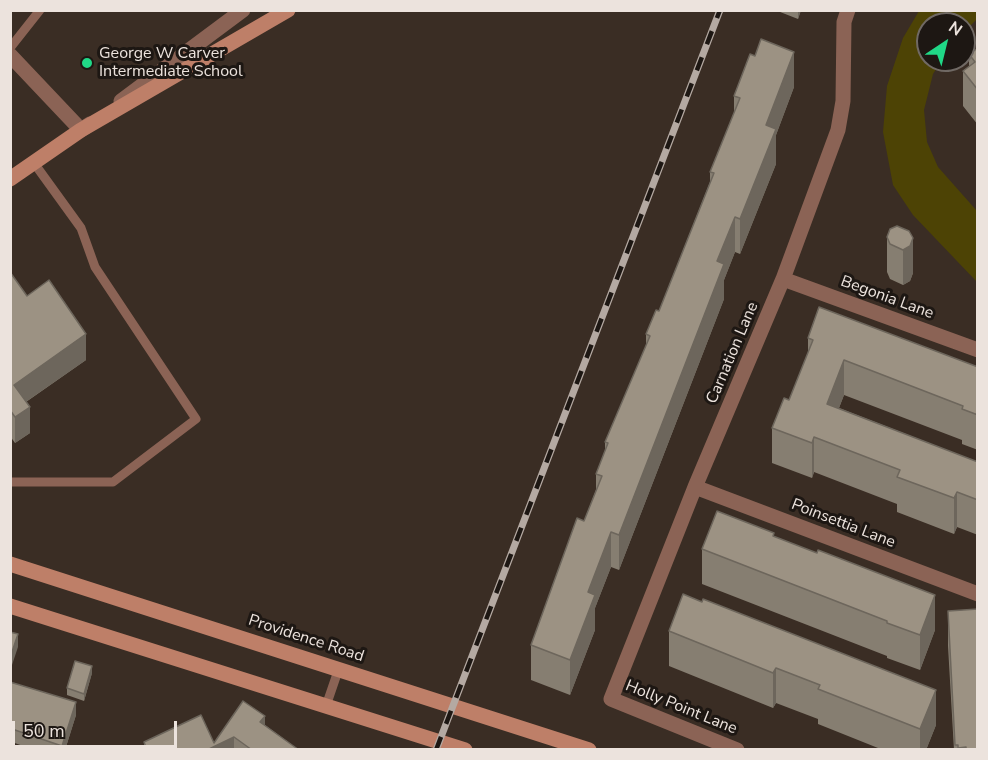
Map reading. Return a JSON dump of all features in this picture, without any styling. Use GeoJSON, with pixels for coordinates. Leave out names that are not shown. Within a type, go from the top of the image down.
{"type":"FeatureCollection","features":[{"type":"Feature","properties":{"kind":"main road"},"geometry":{"type":"LineString","coordinates":[[10,179],[81,130],[288,10]]}},
{"type":"Feature","properties":{"kind":"main road","name":"Providence Road"},"geometry":{"type":"LineString","coordinates":[[10,564],[589,750]]}},
{"type":"Feature","properties":{"kind":"main road"},"geometry":{"type":"LineString","coordinates":[[10,606],[465,750]]}},
{"type":"Feature","properties":{"kind":"street"},"geometry":{"type":"LineString","coordinates":[[10,54],[81,130],[243,10]]}},
{"type":"Feature","properties":{"kind":"street","name":"Carnation Lane"},"geometry":{"type":"LineString","coordinates":[[611,699],[695,487],[783,279],[838,130],[843,101],[844,22],[848,10]]}},
{"type":"Feature","properties":{"kind":"street","name":"Begonia Lane"},"geometry":{"type":"LineString","coordinates":[[783,279],[978,350]]}},
{"type":"Feature","properties":{"kind":"street","name":"Poinsettia Lane"},"geometry":{"type":"LineString","coordinates":[[695,487],[978,594]]}},
{"type":"Feature","properties":{"kind":"street","name":"Holly Point Lane"},"geometry":{"type":"LineString","coordinates":[[611,699],[737,750]]}},
{"type":"Feature","properties":{"kind":"lane"},"geometry":{"type":"LineString","coordinates":[[10,48],[40,10]]}},
{"type":"Feature","properties":{"kind":"lane"},"geometry":{"type":"LineString","coordinates":[[10,482],[113,482],[196,419],[95,267],[81,228],[34,163]]}},
{"type":"Feature","properties":{"kind":"lane"},"geometry":{"type":"LineString","coordinates":[[326,706],[339,668]]}},
{"type":"Feature","properties":{"kind":"shaded area"},"geometry":{"type":"Polygon","coordinates":[[[977,11],[977,19],[976,12],[918,12],[977,11]]]}},
{"type":"Feature","properties":{"kind":"shaded area"},"geometry":{"type":"Polygon","coordinates":[[[916,16],[916,72],[934,72],[924,110],[927,142],[938,167],[977,211],[977,282],[913,215],[893,185],[883,132],[887,86],[903,38],[916,16]]]}},
{"type":"Feature","properties":{"kind":"building"},"geometry":{"type":"Polygon","coordinates":[[[761,39],[794,52],[766,125],[776,129],[740,219],[735,217],[717,261],[724,264],[619,535],[611,532],[588,592],[595,595],[570,660],[531,645],[577,518],[584,521],[602,476],[596,474],[608,443],[605,442],[650,336],[646,334],[656,310],[659,311],[714,173],[710,172],[740,98],[734,96],[750,54],[755,56],[761,39]]]}},
{"type":"Feature","properties":{"kind":"building"},"geometry":{"type":"Polygon","coordinates":[[[978,48],[978,90],[964,72],[976,72],[976,49],[978,48]]]}},
{"type":"Feature","properties":{"kind":"building"},"geometry":{"type":"Polygon","coordinates":[[[897,226],[909,231],[913,238],[910,246],[903,250],[890,244],[887,237],[890,229],[897,226]]]}},
{"type":"Feature","properties":{"kind":"building"},"geometry":{"type":"Polygon","coordinates":[[[10,272],[27,296],[49,280],[86,334],[14,385],[30,407],[15,417],[10,410],[10,272]]]}},
{"type":"Feature","properties":{"kind":"building"},"geometry":{"type":"Polygon","coordinates":[[[819,307],[978,367],[978,415],[962,409],[963,406],[844,360],[827,404],[978,462],[978,500],[957,492],[954,498],[897,477],[900,470],[814,437],[812,443],[772,428],[784,398],[789,400],[813,340],[808,338],[819,307]]]}},
{"type":"Feature","properties":{"kind":"building"},"geometry":{"type":"Polygon","coordinates":[[[717,511],[817,553],[818,550],[935,595],[920,635],[702,549],[717,511]]]}},
{"type":"Feature","properties":{"kind":"building"},"geometry":{"type":"Polygon","coordinates":[[[683,594],[702,602],[703,599],[936,690],[920,729],[818,689],[820,685],[776,668],[773,673],[669,631],[683,594]]]}},
{"type":"Feature","properties":{"kind":"building"},"geometry":{"type":"Polygon","coordinates":[[[978,609],[978,750],[966,750],[966,747],[958,748],[958,745],[955,745],[948,611],[978,609]]]}},
{"type":"Feature","properties":{"kind":"building"},"geometry":{"type":"Polygon","coordinates":[[[10,632],[18,634],[10,658],[10,632]]]}},
{"type":"Feature","properties":{"kind":"building"},"geometry":{"type":"Polygon","coordinates":[[[75,661],[92,666],[84,694],[67,688],[75,661]]]}},
{"type":"Feature","properties":{"kind":"building"},"geometry":{"type":"Polygon","coordinates":[[[10,682],[76,702],[62,746],[12,729],[14,723],[10,722],[10,682]]]}},
{"type":"Feature","properties":{"kind":"building"},"geometry":{"type":"Polygon","coordinates":[[[243,701],[265,716],[260,722],[299,750],[252,750],[234,737],[207,750],[147,750],[144,742],[201,715],[214,743],[243,701]]]}},
{"type":"Feature","properties":{"kind":"railway"},"geometry":{"type":"LineString","coordinates":[[436,750],[720,10]]}},
{"type":"Feature","properties":{"kind":"place","name":"George W Carver Intermediate School"},"geometry":{"type":"Point","coordinates":[87,63]}}]}
